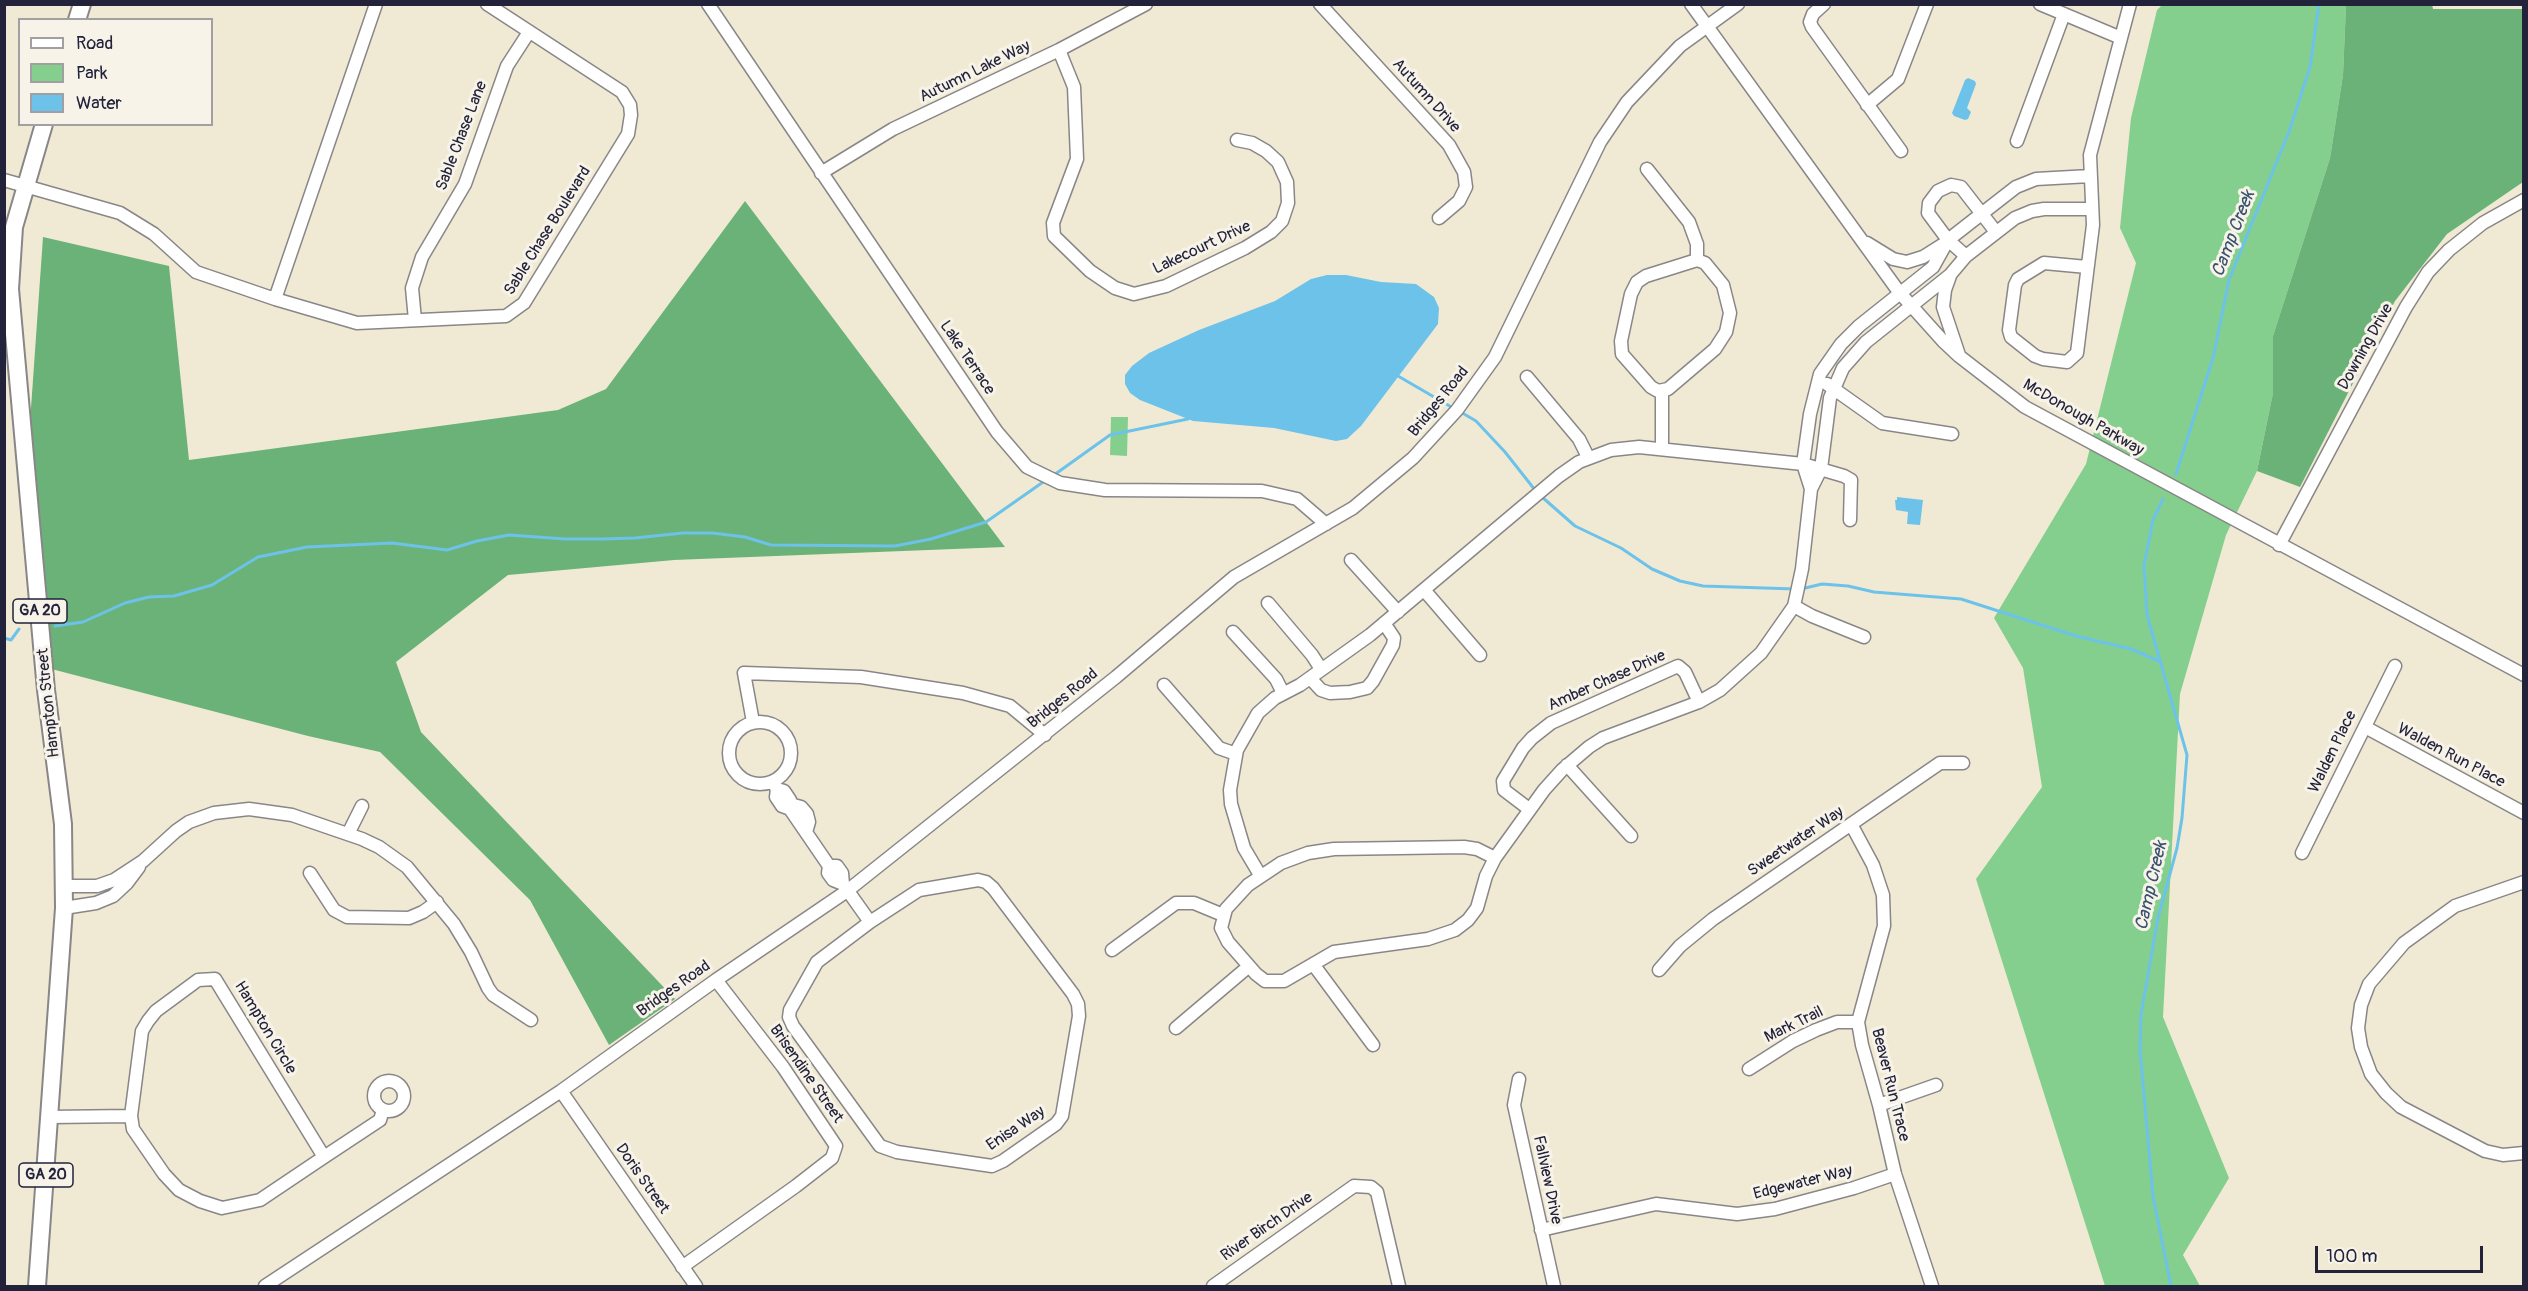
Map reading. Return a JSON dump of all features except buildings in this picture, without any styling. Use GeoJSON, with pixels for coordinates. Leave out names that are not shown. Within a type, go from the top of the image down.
{"type":"FeatureCollection","features":[{"type":"Feature","properties":{"kind":"main road","name":"Hampton Street"},"geometry":{"type":"LineString","coordinates":[[37,1287],[64,908],[63,824],[46,690],[10,289],[14,227],[43,126]]}},
{"type":"Feature","properties":{"kind":"street"},"geometry":{"type":"LineString","coordinates":[[275,299],[376,4]]}},
{"type":"Feature","properties":{"kind":"street","name":"Sable Chase Boulevard"},"geometry":{"type":"LineString","coordinates":[[4,180],[120,213],[154,234],[196,272],[275,299],[357,323],[498,318],[518,309],[628,134],[631,115],[630,105],[622,92],[487,4]]}},
{"type":"Feature","properties":{"kind":"street","name":"Lake Terrace"},"geometry":{"type":"LineString","coordinates":[[708,4],[998,432],[1027,467],[1060,483],[1105,490],[1262,491],[1297,499],[1326,524]]}},
{"type":"Feature","properties":{"kind":"street","name":"Autumn Lake Way"},"geometry":{"type":"LineString","coordinates":[[821,173],[893,129],[1059,50],[1146,4]]}},
{"type":"Feature","properties":{"kind":"street","name":"Autumn Drive"},"geometry":{"type":"LineString","coordinates":[[1320,4],[1449,145],[1464,172],[1466,187],[1459,201],[1439,218]]}},
{"type":"Feature","properties":{"kind":"street","name":"McDonough Parkway"},"geometry":{"type":"LineString","coordinates":[[1691,4],[1899,292],[1959,356],[2025,407],[2523,675]]}},
{"type":"Feature","properties":{"kind":"street","name":"Bridges Road"},"geometry":{"type":"LineString","coordinates":[[265,1287],[561,1091],[845,888],[1045,735],[1234,577],[1353,508],[1413,458],[1457,410],[1494,357],[1600,142],[1628,102],[1680,46],[1738,4]]}},
{"type":"Feature","properties":{"kind":"street"},"geometry":{"type":"LineString","coordinates":[[1824,4],[1813,14],[1811,25],[1901,151]]}},
{"type":"Feature","properties":{"kind":"street"},"geometry":{"type":"LineString","coordinates":[[1867,105],[1898,79],[1927,4]]}},
{"type":"Feature","properties":{"kind":"street"},"geometry":{"type":"LineString","coordinates":[[2040,4],[2058,9],[2121,38]]}},
{"type":"Feature","properties":{"kind":"street"},"geometry":{"type":"LineString","coordinates":[[2087,267],[2044,263],[2018,279],[2008,330],[2015,341],[2035,356],[2064,362],[2074,357],[2077,349],[2092,231],[2091,150],[2130,4]]}},
{"type":"Feature","properties":{"kind":"street"},"geometry":{"type":"LineString","coordinates":[[2017,141],[2058,9]]}},
{"type":"Feature","properties":{"kind":"street","name":"Sable Chase Lane"},"geometry":{"type":"LineString","coordinates":[[415,320],[412,288],[422,257],[465,184],[507,66],[529,32]]}},
{"type":"Feature","properties":{"kind":"street","name":"Lakecourt Drive"},"geometry":{"type":"LineString","coordinates":[[1059,50],[1074,87],[1077,159],[1053,222],[1054,236],[1090,271],[1116,288],[1134,294],[1166,286],[1245,248],[1271,232],[1282,221],[1288,203],[1287,182],[1278,162],[1266,151],[1252,143],[1237,140]]}},
{"type":"Feature","properties":{"kind":"street"},"geometry":{"type":"LineString","coordinates":[[1647,169],[1689,222],[1697,244],[1697,260]]}},
{"type":"Feature","properties":{"kind":"street"},"geometry":{"type":"LineString","coordinates":[[1862,241],[1893,259],[1907,262],[1923,257],[1948,240],[2023,183],[2045,178],[2090,176]]}},
{"type":"Feature","properties":{"kind":"street"},"geometry":{"type":"LineString","coordinates":[[1966,256],[1948,240],[1928,210],[1930,199],[1938,191],[1951,185],[1960,187],[1996,232]]}},
{"type":"Feature","properties":{"kind":"street","name":"Downing Drive"},"geometry":{"type":"LineString","coordinates":[[2279,544],[2406,307],[2428,272],[2449,250],[2483,223],[2523,200]]}},
{"type":"Feature","properties":{"kind":"street"},"geometry":{"type":"LineString","coordinates":[[1495,858],[1477,849],[1464,847],[1324,850],[1293,858],[1260,875],[1232,901],[1223,915],[1221,923],[1223,933],[1248,967],[1266,981],[1279,982],[1334,952],[1428,939],[1455,930],[1468,920],[1477,908],[1486,876],[1495,858],[1529,809],[1568,765],[1604,738],[1699,702],[1720,690],[1754,661],[1776,634],[1794,606],[1802,569],[1811,489],[1821,469],[1833,387],[1844,368],[1859,350],[1950,275],[1966,256],[2015,218],[2032,211],[2092,209]]}},
{"type":"Feature","properties":{"kind":"street"},"geometry":{"type":"LineString","coordinates":[[1811,489],[1803,464],[1810,414],[1818,380],[1824,366],[1858,326],[1933,267],[1948,240]]}},
{"type":"Feature","properties":{"kind":"street"},"geometry":{"type":"LineString","coordinates":[[1697,260],[1705,263],[1723,285],[1729,303],[1729,322],[1716,349],[1662,392],[1651,387],[1623,354],[1621,341],[1631,294],[1637,282],[1646,276],[1697,260]]}},
{"type":"Feature","properties":{"kind":"street"},"geometry":{"type":"LineString","coordinates":[[1950,275],[1943,307],[1959,356]]}},
{"type":"Feature","properties":{"kind":"street"},"geometry":{"type":"LineString","coordinates":[[1527,377],[1579,439],[1588,457]]}},
{"type":"Feature","properties":{"kind":"street"},"geometry":{"type":"LineString","coordinates":[[1818,380],[1833,387],[1869,416],[1882,423],[1952,434]]}},
{"type":"Feature","properties":{"kind":"street"},"geometry":{"type":"LineString","coordinates":[[1662,392],[1662,448]]}},
{"type":"Feature","properties":{"kind":"street"},"geometry":{"type":"LineString","coordinates":[[1260,875],[1246,854],[1231,804],[1231,781],[1236,754],[1258,713],[1268,703],[1310,678],[1384,623],[1425,591],[1559,476],[1588,457],[1620,448],[1662,448],[1803,464],[1851,480],[1850,520]]}},
{"type":"Feature","properties":{"kind":"street"},"geometry":{"type":"LineString","coordinates":[[1351,560],[1398,612]]}},
{"type":"Feature","properties":{"kind":"street"},"geometry":{"type":"LineString","coordinates":[[1425,591],[1480,655]]}},
{"type":"Feature","properties":{"kind":"street"},"geometry":{"type":"LineString","coordinates":[[1268,603],[1321,669]]}},
{"type":"Feature","properties":{"kind":"street"},"geometry":{"type":"LineString","coordinates":[[1794,606],[1812,616],[1864,637]]}},
{"type":"Feature","properties":{"kind":"street"},"geometry":{"type":"LineString","coordinates":[[1310,678],[1321,690],[1330,693],[1367,688],[1393,645],[1394,638],[1384,623]]}},
{"type":"Feature","properties":{"kind":"street"},"geometry":{"type":"LineString","coordinates":[[1233,632],[1276,679],[1283,693]]}},
{"type":"Feature","properties":{"kind":"street","name":"Amber Chase Drive"},"geometry":{"type":"LineString","coordinates":[[1529,809],[1504,790],[1503,781],[1523,748],[1551,723],[1678,666],[1685,672],[1699,702]]}},
{"type":"Feature","properties":{"kind":"street","name":"Walden Place"},"geometry":{"type":"LineString","coordinates":[[2302,853],[2395,666]]}},
{"type":"Feature","properties":{"kind":"street"},"geometry":{"type":"LineString","coordinates":[[753,722],[744,673],[861,677],[963,693],[1010,706],[1045,735]]}},
{"type":"Feature","properties":{"kind":"street"},"geometry":{"type":"LineString","coordinates":[[1164,686],[1219,748],[1236,754]]}},
{"type":"Feature","properties":{"kind":"street"},"geometry":{"type":"LineString","coordinates":[[775,786],[752,784],[742,779],[734,772],[729,762],[728,752],[731,741],[737,732],[753,722],[775,726],[788,740],[791,749],[787,769],[775,786],[776,797],[782,806],[790,807],[829,866],[837,866],[842,873],[845,888],[870,922]]}},
{"type":"Feature","properties":{"kind":"street","name":"Walden Run Place"},"geometry":{"type":"LineString","coordinates":[[2365,727],[2523,813]]}},
{"type":"Feature","properties":{"kind":"street","name":"Sweetwater Way"},"geometry":{"type":"LineString","coordinates":[[1659,970],[1680,946],[1713,919],[1940,763],[1963,763]]}},
{"type":"Feature","properties":{"kind":"street"},"geometry":{"type":"LineString","coordinates":[[1568,765],[1631,836]]}},
{"type":"Feature","properties":{"kind":"street"},"geometry":{"type":"LineString","coordinates":[[348,834],[362,806]]}},
{"type":"Feature","properties":{"kind":"street"},"geometry":{"type":"LineString","coordinates":[[64,886],[86,887],[106,884],[143,861],[167,838],[189,822],[228,810],[276,812],[348,834],[379,847],[395,857],[437,902],[463,938],[493,995],[531,1020]]}},
{"type":"Feature","properties":{"kind":"street","name":"Beaver Run Trace"},"geometry":{"type":"LineString","coordinates":[[1851,824],[1869,858],[1883,895],[1884,926],[1858,1022],[1862,1045],[1895,1174],[1932,1287]]}},
{"type":"Feature","properties":{"kind":"street"},"geometry":{"type":"LineString","coordinates":[[64,908],[96,903],[113,896],[128,883],[143,861]]}},
{"type":"Feature","properties":{"kind":"street"},"geometry":{"type":"LineString","coordinates":[[310,873],[334,910],[347,917],[409,918],[437,902]]}},
{"type":"Feature","properties":{"kind":"street","name":"Enisa Way"},"geometry":{"type":"LineString","coordinates":[[978,880],[990,885],[1073,994],[1078,1004],[1079,1016],[1064,1111],[1059,1121],[1003,1161],[992,1166],[897,1152],[880,1146],[793,1026],[789,1017],[790,1010],[817,962],[870,922],[919,890],[978,880]]}},
{"type":"Feature","properties":{"kind":"street"},"geometry":{"type":"LineString","coordinates":[[2523,882],[2455,906],[2410,938],[2371,980],[2362,1000],[2358,1028],[2361,1047],[2371,1074],[2401,1107],[2420,1119],[2458,1134],[2481,1149],[2499,1154],[2523,1153]]}},
{"type":"Feature","properties":{"kind":"street"},"geometry":{"type":"LineString","coordinates":[[1112,950],[1176,903],[1194,903],[1223,915]]}},
{"type":"Feature","properties":{"kind":"street"},"geometry":{"type":"LineString","coordinates":[[1313,964],[1373,1045]]}},
{"type":"Feature","properties":{"kind":"street"},"geometry":{"type":"LineString","coordinates":[[1176,1028],[1248,967]]}},
{"type":"Feature","properties":{"kind":"street","name":"Hampton Circle"},"geometry":{"type":"LineString","coordinates":[[324,1157],[215,979],[198,980],[156,1011],[142,1031],[131,1116],[138,1139],[164,1174],[179,1190],[200,1201],[222,1208],[260,1200],[380,1120],[383,1110]]}},
{"type":"Feature","properties":{"kind":"street","name":"Brisendine Street"},"geometry":{"type":"LineString","coordinates":[[682,1267],[832,1158],[836,1146],[783,1066],[716,980]]}},
{"type":"Feature","properties":{"kind":"street","name":"Mark Trail"},"geometry":{"type":"LineString","coordinates":[[1749,1070],[1793,1041],[1816,1030],[1837,1022],[1858,1022]]}},
{"type":"Feature","properties":{"kind":"street","name":"Fallview Drive"},"geometry":{"type":"LineString","coordinates":[[1519,1079],[1514,1106],[1554,1287]]}},
{"type":"Feature","properties":{"kind":"street"},"geometry":{"type":"LineString","coordinates":[[1879,1105],[1936,1085]]}},
{"type":"Feature","properties":{"kind":"street","name":"Doris Street"},"geometry":{"type":"LineString","coordinates":[[561,1091],[696,1287]]}},
{"type":"Feature","properties":{"kind":"street"},"geometry":{"type":"LineString","coordinates":[[50,1117],[131,1116]]}},
{"type":"Feature","properties":{"kind":"street","name":"Edgewater Way"},"geometry":{"type":"LineString","coordinates":[[1541,1230],[1656,1204],[1737,1214],[1775,1209],[1843,1192],[1895,1174]]}},
{"type":"Feature","properties":{"kind":"street","name":"River Birch Drive"},"geometry":{"type":"LineString","coordinates":[[1213,1287],[1354,1186],[1371,1187],[1377,1192],[1399,1287]]}},
{"type":"Feature","properties":{"kind":"green space"},"geometry":{"type":"Polygon","coordinates":[[[2163,4],[2346,5],[2343,75],[2330,158],[2273,336],[2273,393],[2257,471],[2226,535],[2180,694],[2163,1017],[2229,1178],[2183,1255],[2200,1286],[2105,1286],[1976,879],[2042,787],[2023,668],[1994,618],[2086,464],[2136,263],[2120,228],[2131,118],[2157,10],[2163,4]]]}},
{"type":"Feature","properties":{"kind":"green space"},"geometry":{"type":"Polygon","coordinates":[[[2432,4],[2433,9],[2523,9],[2523,182],[2447,234],[2395,301],[2300,487],[2257,471],[2273,393],[2273,336],[2330,158],[2343,75],[2346,5],[2432,4]]]}},
{"type":"Feature","properties":{"kind":"green space"},"geometry":{"type":"Polygon","coordinates":[[[745,201],[1005,547],[674,560],[508,575],[396,662],[421,732],[675,999],[609,1045],[530,900],[380,752],[308,736],[40,666],[27,465],[43,237],[169,266],[189,460],[558,410],[606,389],[745,201]]]}},
{"type":"Feature","properties":{"kind":"green space"},"geometry":{"type":"Polygon","coordinates":[[[1111,417],[1128,417],[1127,456],[1110,455],[1111,417]]]}},
{"type":"Feature","properties":{"kind":"water"},"geometry":{"type":"Polygon","coordinates":[[[1968,78],[1976,84],[1967,108],[1971,112],[1965,120],[1952,113],[1965,80],[1968,78]]]}},
{"type":"Feature","properties":{"kind":"water"},"geometry":{"type":"Polygon","coordinates":[[[1327,275],[1346,275],[1381,282],[1416,284],[1434,297],[1439,308],[1438,324],[1361,426],[1347,439],[1336,441],[1274,428],[1193,421],[1140,400],[1130,393],[1125,384],[1125,375],[1132,366],[1149,353],[1199,330],[1275,301],[1311,279],[1327,275]]]}},
{"type":"Feature","properties":{"kind":"water"},"geometry":{"type":"Polygon","coordinates":[[[1897,497],[1923,500],[1920,525],[1907,524],[1908,512],[1896,510],[1897,497]]]}},
{"type":"Feature","properties":{"kind":"waterway","name":"Camp Creek"},"geometry":{"type":"LineString","coordinates":[[2176,474],[2213,358],[2229,280],[2290,129],[2310,67],[2319,4]]}},
{"type":"Feature","properties":{"kind":"waterway"},"geometry":{"type":"LineString","coordinates":[[1398,376],[1453,408]]}},
{"type":"Feature","properties":{"kind":"waterway"},"geometry":{"type":"LineString","coordinates":[[1459,411],[1476,421],[1505,452],[1535,490]]}},
{"type":"Feature","properties":{"kind":"waterway"},"geometry":{"type":"LineString","coordinates":[[1054,475],[1110,435],[1188,419]]}},
{"type":"Feature","properties":{"kind":"waterway"},"geometry":{"type":"LineString","coordinates":[[55,626],[83,622],[125,603],[149,597],[174,596],[212,585],[258,557],[307,547],[392,543],[447,550],[509,535],[602,539],[683,533],[712,533],[745,537],[771,545],[895,546],[931,539],[986,522],[1046,480]]}},
{"type":"Feature","properties":{"kind":"waterway"},"geometry":{"type":"LineString","coordinates":[[1542,497],[1575,526],[1621,548],[1652,569],[1680,581],[1703,586],[1795,589]]}},
{"type":"Feature","properties":{"kind":"waterway","name":"Camp Creek"},"geometry":{"type":"LineString","coordinates":[[2163,499],[2153,520],[2144,565],[2147,615],[2187,755],[2182,818],[2177,848],[2158,918],[2141,1014],[2140,1050],[2153,1196],[2171,1286]]}},
{"type":"Feature","properties":{"kind":"waterway"},"geometry":{"type":"LineString","coordinates":[[1801,589],[1822,584],[1848,586],[1874,592],[1961,599],[2076,636],[2131,649],[2161,662]]}},
{"type":"Feature","properties":{"kind":"waterway"},"geometry":{"type":"LineString","coordinates":[[4,638],[11,640],[19,629]]}}]}
